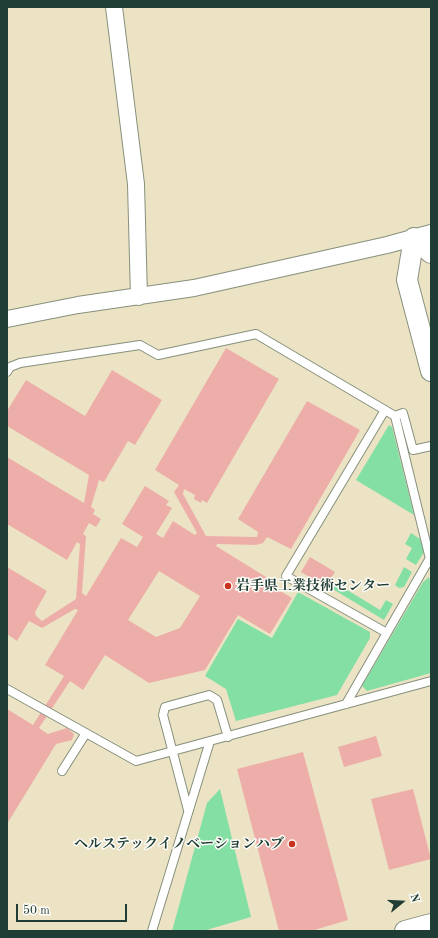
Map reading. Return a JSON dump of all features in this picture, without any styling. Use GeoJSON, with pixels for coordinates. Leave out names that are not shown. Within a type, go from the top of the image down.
{"type":"FeatureCollection","features":[{"type":"Feature","properties":{"kind":"street"},"geometry":{"type":"LineString","coordinates":[[114,7],[136,184],[139,297]]}},
{"type":"Feature","properties":{"kind":"street"},"geometry":{"type":"LineString","coordinates":[[7,319],[78,305],[194,288],[423,236]]}},
{"type":"Feature","properties":{"kind":"street"},"geometry":{"type":"LineString","coordinates":[[423,236],[431,253]]}},
{"type":"Feature","properties":{"kind":"street"},"geometry":{"type":"LineString","coordinates":[[423,236],[407,280],[431,371]]}},
{"type":"Feature","properties":{"kind":"street"},"geometry":{"type":"LineString","coordinates":[[405,931],[431,924]]}},
{"type":"Feature","properties":{"kind":"lane"},"geometry":{"type":"LineString","coordinates":[[7,372],[10,367],[20,363],[140,345],[158,355],[256,334],[395,416],[403,414],[413,450],[431,446]]}},
{"type":"Feature","properties":{"kind":"lane"},"geometry":{"type":"LineString","coordinates":[[385,410],[286,576],[387,633]]}},
{"type":"Feature","properties":{"kind":"lane"},"geometry":{"type":"LineString","coordinates":[[346,704],[430,561],[395,416]]}},
{"type":"Feature","properties":{"kind":"lane"},"geometry":{"type":"LineString","coordinates":[[7,689],[136,761],[431,681]]}},
{"type":"Feature","properties":{"kind":"lane"},"geometry":{"type":"LineString","coordinates":[[188,810],[163,716],[165,707],[209,695],[217,700],[228,737]]}},
{"type":"Feature","properties":{"kind":"lane"},"geometry":{"type":"LineString","coordinates":[[62,771],[86,733]]}},
{"type":"Feature","properties":{"kind":"lane"},"geometry":{"type":"LineString","coordinates":[[152,931],[210,741]]}},
{"type":"Feature","properties":{"kind":"green space"},"geometry":{"type":"Polygon","coordinates":[[[389,425],[392,427],[414,515],[356,480],[389,425]]]}},
{"type":"Feature","properties":{"kind":"green space"},"geometry":{"type":"Polygon","coordinates":[[[411,533],[420,539],[424,552],[416,565],[406,559],[412,548],[405,544],[411,533]]]}},
{"type":"Feature","properties":{"kind":"green space"},"geometry":{"type":"Polygon","coordinates":[[[404,567],[412,572],[404,587],[399,588],[395,585],[404,567]]]}},
{"type":"Feature","properties":{"kind":"green space"},"geometry":{"type":"Polygon","coordinates":[[[429,577],[431,586],[431,673],[367,691],[362,686],[423,582],[429,577]]]}},
{"type":"Feature","properties":{"kind":"green space"},"geometry":{"type":"Polygon","coordinates":[[[334,582],[380,610],[386,600],[393,604],[384,620],[331,588],[334,582]]]}},
{"type":"Feature","properties":{"kind":"green space"},"geometry":{"type":"Polygon","coordinates":[[[298,592],[370,632],[370,638],[337,695],[236,721],[226,689],[205,676],[238,619],[272,638],[298,592]]]}},
{"type":"Feature","properties":{"kind":"green space"},"geometry":{"type":"Polygon","coordinates":[[[220,789],[251,917],[203,931],[172,931],[207,803],[220,789]]]}},
{"type":"Feature","properties":{"kind":"building","name":"岩手県工業技術センター"},"geometry":{"type":"Polygon","coordinates":[[[226,348],[279,379],[207,503],[202,500],[201,503],[194,499],[195,495],[184,489],[183,494],[206,536],[257,537],[258,532],[238,519],[307,401],[360,430],[291,549],[267,537],[263,543],[256,545],[217,544],[216,546],[266,577],[264,581],[292,598],[270,634],[238,615],[205,670],[149,683],[105,655],[83,690],[70,681],[39,728],[48,734],[67,728],[74,734],[72,740],[56,744],[7,824],[7,709],[33,725],[64,676],[45,665],[78,610],[75,609],[42,628],[29,621],[17,641],[7,634],[7,567],[47,591],[35,612],[36,616],[42,621],[76,599],[80,544],[77,542],[67,560],[7,524],[7,457],[84,503],[89,475],[7,426],[7,411],[26,380],[85,416],[112,370],[162,400],[135,445],[128,441],[104,482],[99,480],[91,507],[95,510],[93,514],[101,519],[96,527],[89,523],[83,534],[86,536],[82,593],[86,596],[121,538],[137,547],[143,537],[122,524],[145,486],[169,501],[166,505],[172,508],[156,534],[163,538],[173,521],[195,535],[197,533],[174,492],[179,485],[155,470],[226,348]],[[159,571],[128,620],[156,637],[180,628],[200,596],[159,571]]]}},
{"type":"Feature","properties":{"kind":"building"},"geometry":{"type":"Polygon","coordinates":[[[310,557],[335,572],[326,587],[301,572],[310,557]]]}},
{"type":"Feature","properties":{"kind":"building"},"geometry":{"type":"Polygon","coordinates":[[[376,736],[382,756],[344,767],[338,747],[376,736]]]}},
{"type":"Feature","properties":{"kind":"building","name":"ヘルステックイノベーションハブ"},"geometry":{"type":"Polygon","coordinates":[[[303,752],[348,920],[311,931],[279,931],[237,769],[303,752]]]}},
{"type":"Feature","properties":{"kind":"building"},"geometry":{"type":"Polygon","coordinates":[[[413,789],[431,859],[389,870],[371,799],[413,789]]]}},
{"type":"Feature","properties":{"kind":"place","name":"岩手県工業技術センター"},"geometry":{"type":"Point","coordinates":[228,586]}},
{"type":"Feature","properties":{"kind":"place","name":"ヘルステックイノベーションハブ"},"geometry":{"type":"Point","coordinates":[292,844]}}]}
